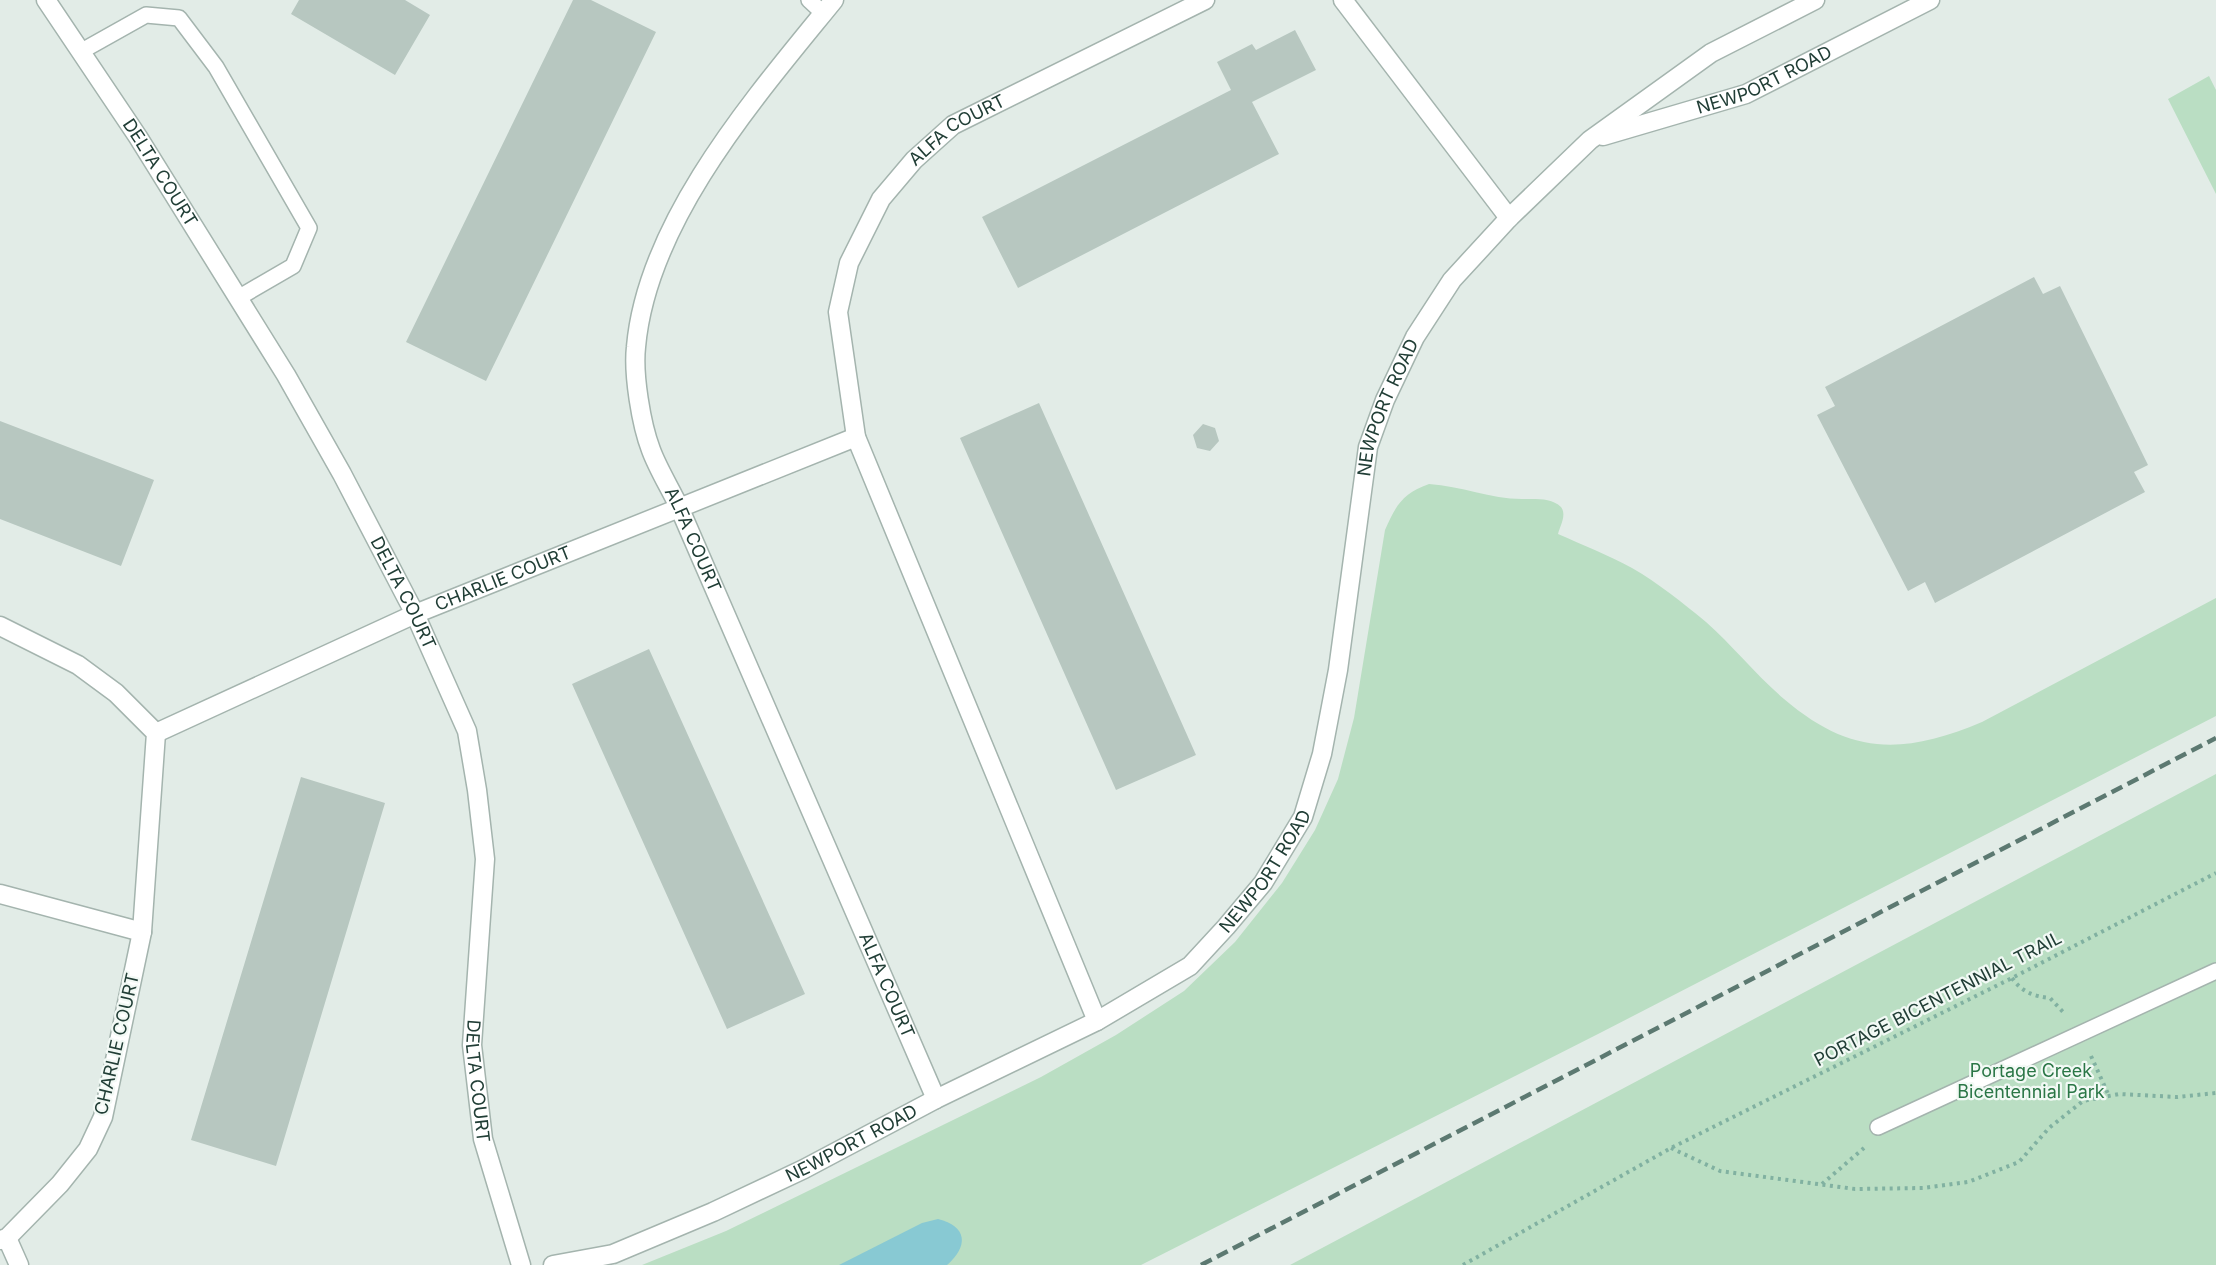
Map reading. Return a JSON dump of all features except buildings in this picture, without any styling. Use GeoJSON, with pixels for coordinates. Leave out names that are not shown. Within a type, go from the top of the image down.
{"type":"FeatureCollection","features":[{"type":"Feature","properties":{"kind":"street","name":"DELTA COURT"},"geometry":{"type":"LineString","coordinates":[[46,0],[138,137],[286,375],[337,465],[415,614],[467,731],[485,859],[472,1045],[483,1139],[521,1265]]}},
{"type":"Feature","properties":{"kind":"street","name":"ALFA COURT"},"geometry":{"type":"LineString","coordinates":[[1097,1021],[856,436],[838,312],[849,263],[881,199],[914,160],[953,125],[1205,0]]}},
{"type":"Feature","properties":{"kind":"street"},"geometry":{"type":"LineString","coordinates":[[1342,0],[1509,218]]}},
{"type":"Feature","properties":{"kind":"street","name":"NEWPORT ROAD"},"geometry":{"type":"LineString","coordinates":[[553,1265],[613,1254],[713,1212],[804,1169],[936,1099],[1097,1021],[1190,966],[1263,883],[1303,817],[1322,754],[1338,670],[1368,447],[1385,400],[1415,337],[1452,280],[1509,218],[1590,140],[1711,53],[1815,0]]}},
{"type":"Feature","properties":{"kind":"street","name":"NEWPORT ROAD"},"geometry":{"type":"LineString","coordinates":[[1590,140],[1746,94],[1930,0]]}},
{"type":"Feature","properties":{"kind":"street","name":"ALFA COURT"},"geometry":{"type":"LineString","coordinates":[[829,7],[745,110],[700,178],[663,245],[644,298],[636,348],[639,402],[651,449],[679,507],[936,1099]]}},
{"type":"Feature","properties":{"kind":"street","name":"CHARLIE COURT"},"geometry":{"type":"LineString","coordinates":[[19,1265],[3,1239],[60,1184],[88,1149],[103,1117],[142,932],[156,733],[415,614],[856,436]]}},
{"type":"Feature","properties":{"kind":"street"},"geometry":{"type":"LineString","coordinates":[[0,626],[78,665],[116,693],[156,733]]}},
{"type":"Feature","properties":{"kind":"street"},"geometry":{"type":"LineString","coordinates":[[0,894],[142,932]]}},
{"type":"Feature","properties":{"kind":"lane"},"geometry":{"type":"LineString","coordinates":[[810,0],[829,7]]}},
{"type":"Feature","properties":{"kind":"lane"},"geometry":{"type":"LineString","coordinates":[[80,52],[146,15],[179,18],[216,67],[309,228],[293,266],[238,298]]}},
{"type":"Feature","properties":{"kind":"lane"},"geometry":{"type":"LineString","coordinates":[[1878,1127],[2216,971]]}},
{"type":"Feature","properties":{"kind":"path","name":"PORTAGE BICENTENNIAL TRAIL"},"geometry":{"type":"LineString","coordinates":[[1463,1265],[1671,1148],[2012,978],[2216,873]]}},
{"type":"Feature","properties":{"kind":"path"},"geometry":{"type":"LineString","coordinates":[[2012,978],[2019,987],[2035,997],[2050,998],[2081,1033],[2109,1096]]}},
{"type":"Feature","properties":{"kind":"path"},"geometry":{"type":"LineString","coordinates":[[1671,1148],[1720,1171],[1855,1189],[1923,1188],[1968,1182],[2019,1162],[2049,1128],[2083,1101],[2119,1094],[2177,1096],[2216,1093]]}},
{"type":"Feature","properties":{"kind":"path"},"geometry":{"type":"LineString","coordinates":[[1822,1184],[1866,1146],[1878,1127]]}},
{"type":"Feature","properties":{"kind":"green space"},"geometry":{"type":"Polygon","coordinates":[[[2209,76],[2216,90],[2216,194],[2168,99],[2209,76]]]}},
{"type":"Feature","properties":{"kind":"green space"},"geometry":{"type":"Polygon","coordinates":[[[1429,484],[1513,499],[1544,500],[1557,504],[1563,510],[1558,534],[1623,563],[1651,580],[1706,622],[1784,699],[1809,718],[1832,731],[1855,740],[1878,744],[1902,744],[1954,733],[1982,722],[2216,598],[2216,716],[1600,1033],[1141,1265],[642,1265],[726,1231],[1041,1077],[1116,1035],[1184,991],[1235,942],[1282,883],[1315,830],[1338,779],[1354,718],[1385,530],[1401,501],[1413,491],[1429,484]]]}},
{"type":"Feature","properties":{"kind":"green space","name":"Portage Creek Bicentennial Park"},"geometry":{"type":"Polygon","coordinates":[[[2216,774],[2216,1265],[1290,1265],[2216,774]]]}},
{"type":"Feature","properties":{"kind":"water"},"geometry":{"type":"Polygon","coordinates":[[[938,1219],[955,1226],[962,1237],[959,1251],[947,1265],[839,1265],[922,1223],[938,1219]]]}},
{"type":"Feature","properties":{"kind":"railway"},"geometry":{"type":"LineString","coordinates":[[1201,1265],[2216,738]]}}]}
